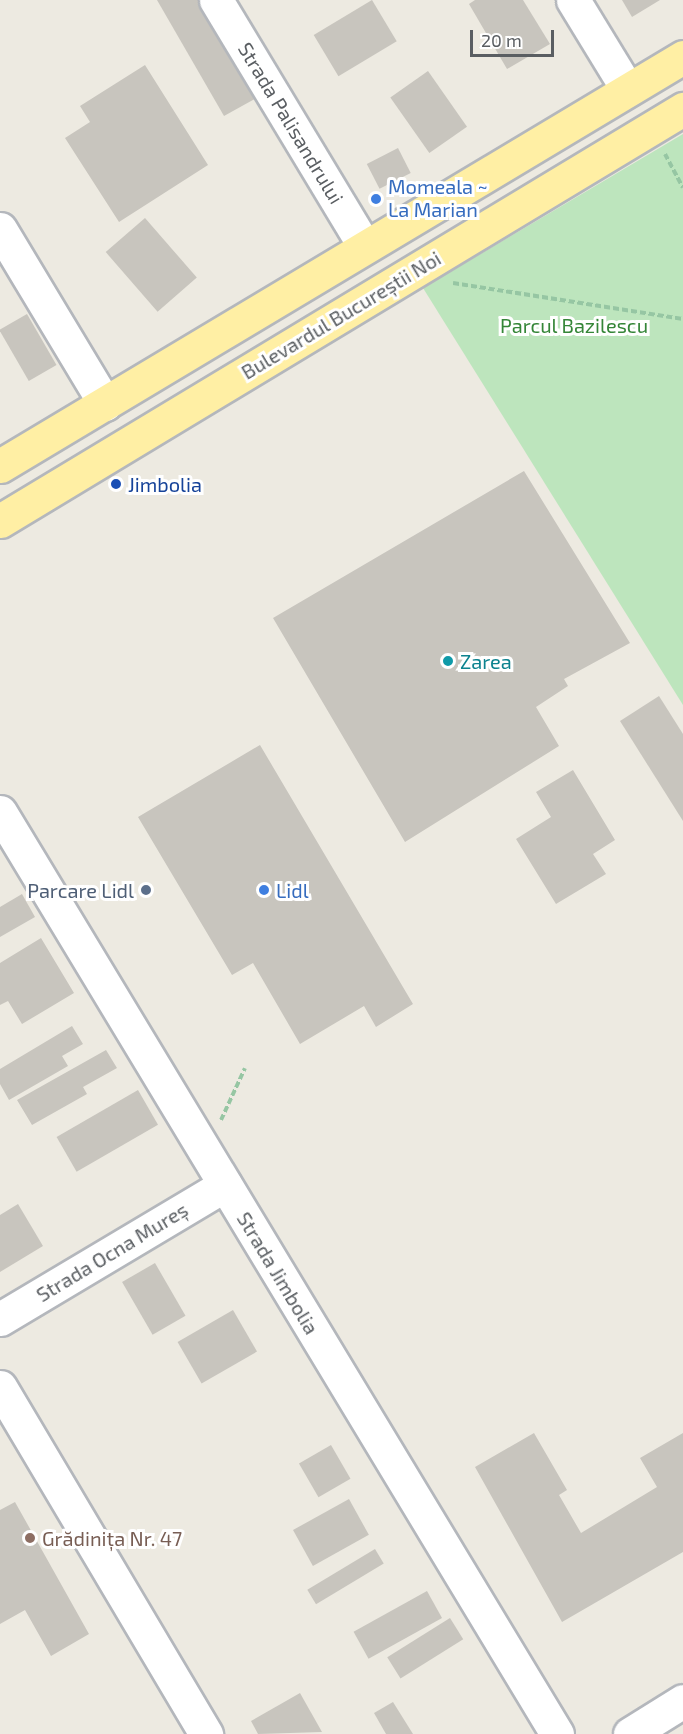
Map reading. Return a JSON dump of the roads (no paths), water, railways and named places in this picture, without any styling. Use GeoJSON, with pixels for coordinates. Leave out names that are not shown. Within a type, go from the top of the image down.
{"type":"FeatureCollection","features":[{"type":"Feature","properties":{"kind":"main road"},"geometry":{"type":"LineString","coordinates":[[0,466],[683,57]]}},
{"type":"Feature","properties":{"kind":"main road","name":"Bulevardul Bucureștii Noi"},"geometry":{"type":"LineString","coordinates":[[0,521],[683,109]]}},
{"type":"Feature","properties":{"kind":"street","name":"Strada Palisandrului"},"geometry":{"type":"LineString","coordinates":[[216,0],[365,247]]}},
{"type":"Feature","properties":{"kind":"street"},"geometry":{"type":"LineString","coordinates":[[573,0],[628,90]]}},
{"type":"Feature","properties":{"kind":"street"},"geometry":{"type":"LineString","coordinates":[[0,229],[105,404]]}},
{"type":"Feature","properties":{"kind":"street","name":"Strada Jimbolia"},"geometry":{"type":"LineString","coordinates":[[0,813],[557,1734]]}},
{"type":"Feature","properties":{"kind":"street","name":"Strada Ocna Mureș"},"geometry":{"type":"LineString","coordinates":[[0,1319],[225,1185]]}},
{"type":"Feature","properties":{"kind":"street"},"geometry":{"type":"LineString","coordinates":[[0,1387],[206,1734]]}},
{"type":"Feature","properties":{"kind":"street"},"geometry":{"type":"LineString","coordinates":[[630,1734],[683,1701]]}},
{"type":"Feature","properties":{"kind":"place","name":"Momeala ~ La Marian"},"geometry":{"type":"Point","coordinates":[376,199]}},
{"type":"Feature","properties":{"kind":"place","name":"Jimbolia"},"geometry":{"type":"Point","coordinates":[116,484]}},
{"type":"Feature","properties":{"kind":"place","name":"Zarea"},"geometry":{"type":"Point","coordinates":[448,661]}},
{"type":"Feature","properties":{"kind":"place","name":"Parcare Lidl"},"geometry":{"type":"Point","coordinates":[146,890]}},
{"type":"Feature","properties":{"kind":"place","name":"Lidl"},"geometry":{"type":"Point","coordinates":[264,890]}},
{"type":"Feature","properties":{"kind":"place","name":"Grădinița Nr. 47"},"geometry":{"type":"Point","coordinates":[30,1538]}},
{"type":"Feature","properties":{"kind":"park label","name":"Parcul Bazilescu"},"geometry":{"type":"Point","coordinates":[574,325]}}]}
